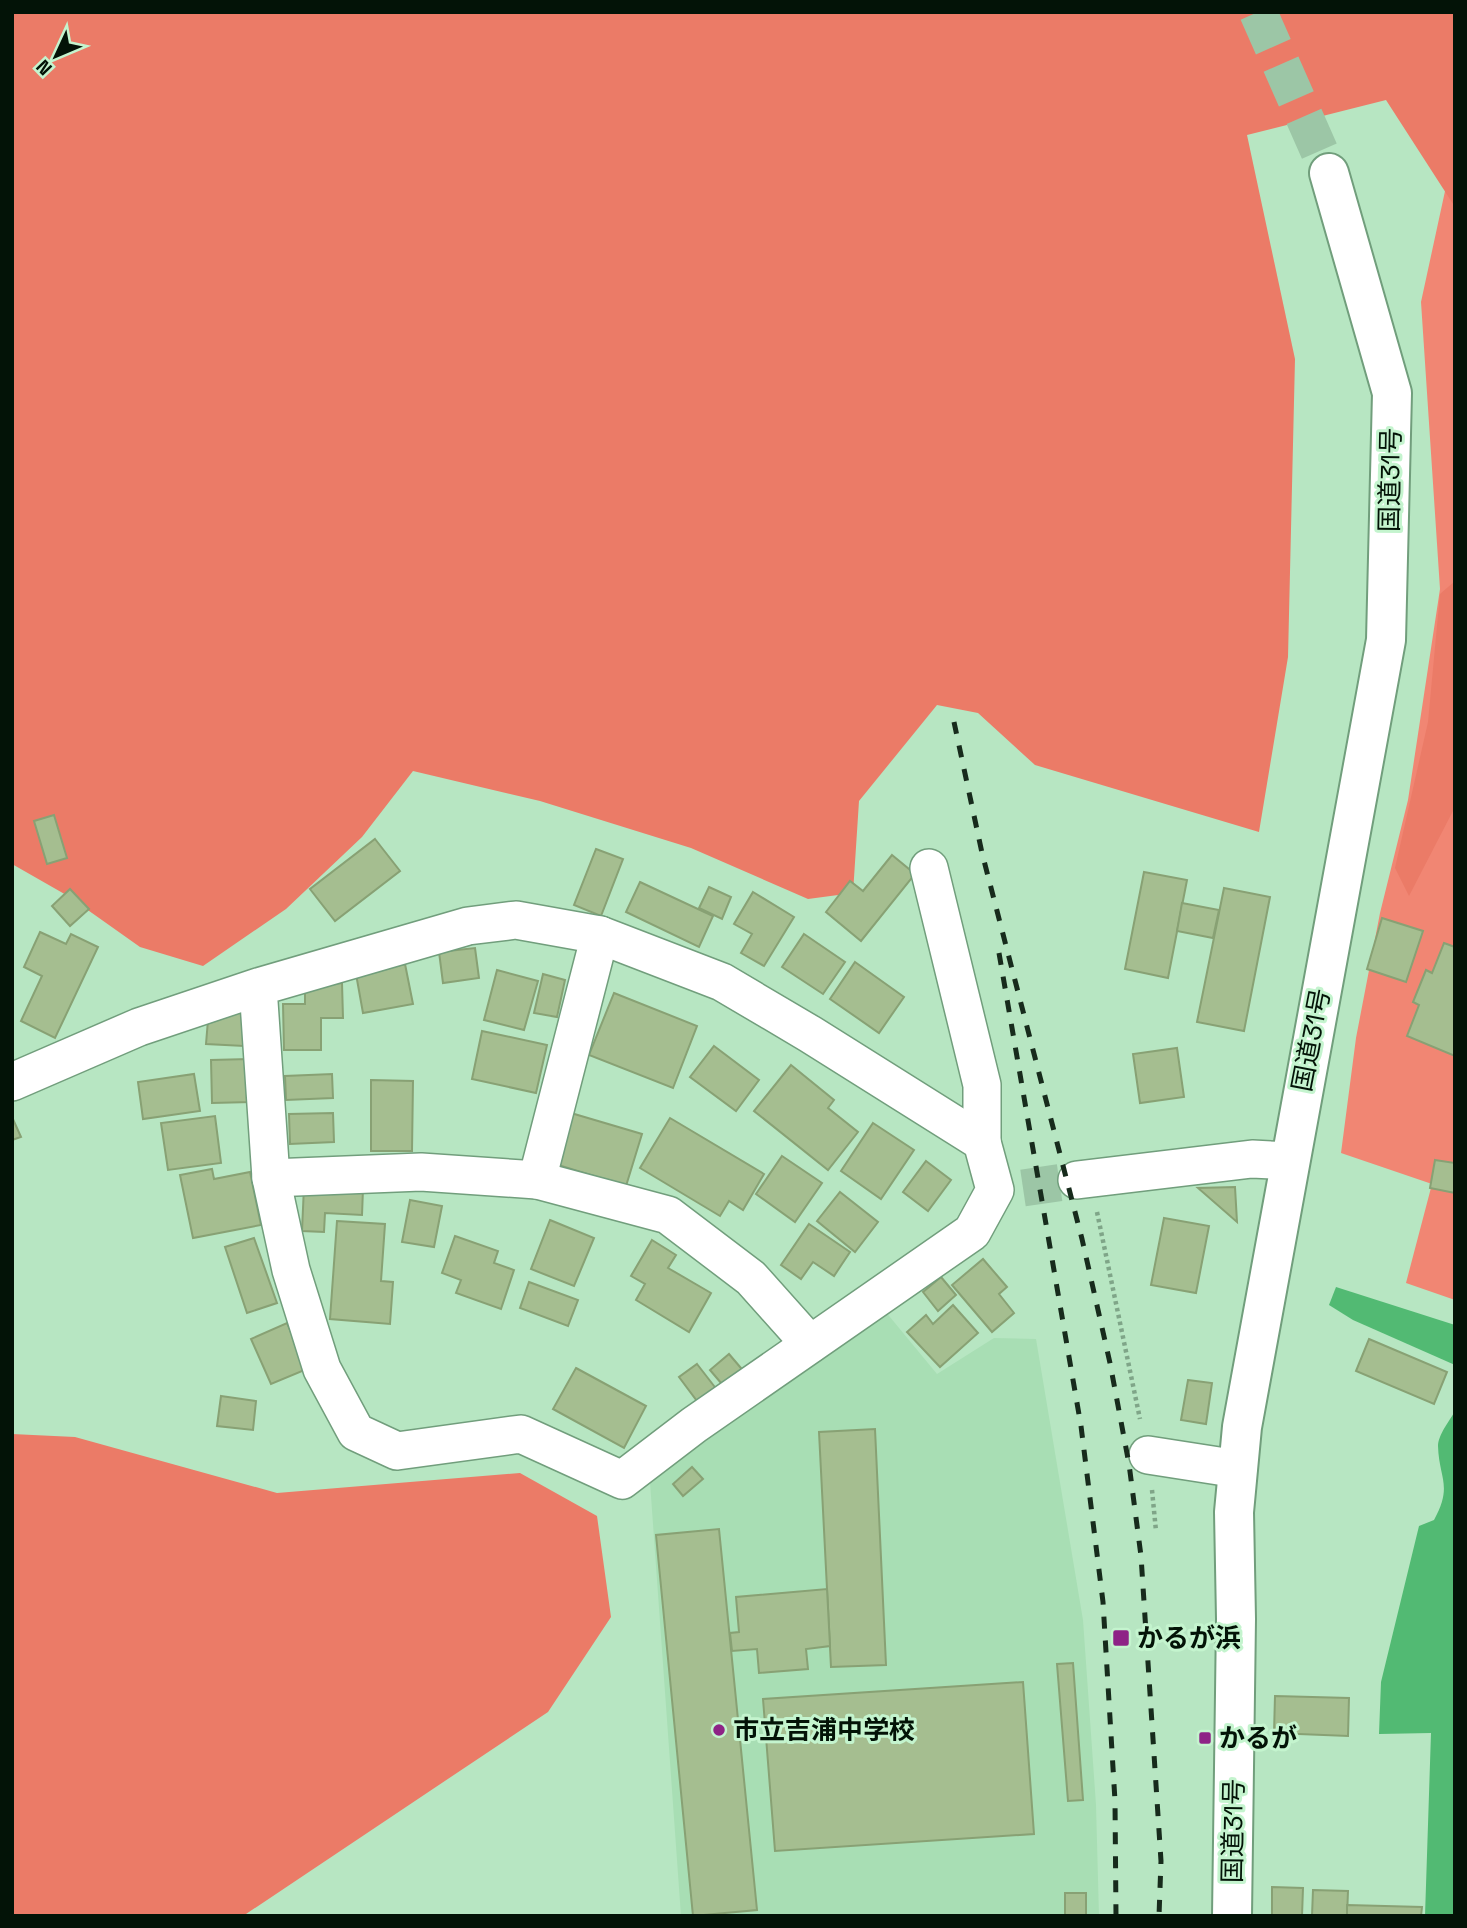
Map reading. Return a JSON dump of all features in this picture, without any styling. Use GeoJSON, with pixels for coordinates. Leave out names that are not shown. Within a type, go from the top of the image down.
{"type":"FeatureCollection","features":[{"type":"Feature","properties":{"kind":"highway","name":"国道31号"},"geometry":{"type":"LineString","coordinates":[[1232,1916],[1236,1619],[1234,1512],[1241,1427],[1386,640],[1392,393],[1329,173]]}},
{"type":"Feature","properties":{"kind":"street"},"geometry":{"type":"LineString","coordinates":[[929,868],[982,1085],[982,1142]]}},
{"type":"Feature","properties":{"kind":"street"},"geometry":{"type":"LineString","coordinates":[[12,1082],[139,1027],[258,987],[468,926],[516,920],[600,935],[722,982],[982,1142],[1009,1189],[972,1232],[694,1425],[622,1480],[521,1434],[397,1451],[356,1433],[322,1369],[291,1270],[271,1178],[258,987]]}},
{"type":"Feature","properties":{"kind":"street"},"geometry":{"type":"LineString","coordinates":[[537,1180],[600,935]]}},
{"type":"Feature","properties":{"kind":"street"},"geometry":{"type":"LineString","coordinates":[[1084,1180],[1252,1159],[1289,1161]]}},
{"type":"Feature","properties":{"kind":"street"},"geometry":{"type":"LineString","coordinates":[[271,1178],[421,1172],[537,1180],[668,1215],[751,1278],[810,1344]]}},
{"type":"Feature","properties":{"kind":"street"},"geometry":{"type":"LineString","coordinates":[[1148,1455],[1238,1469]]}},
{"type":"Feature","properties":{"kind":"path"},"geometry":{"type":"LineString","coordinates":[[1084,1180],[1148,1455],[1156,1531]]}},
{"type":"Feature","properties":{"kind":"shaded area"},"geometry":{"type":"Polygon","coordinates":[[[12,12],[1455,12],[1455,207],[1386,100],[1247,135],[1295,359],[1288,657],[1259,832],[1035,765],[978,713],[937,705],[859,801],[853,893],[808,899],[691,848],[540,801],[413,771],[362,837],[286,909],[203,966],[140,947],[68,896],[12,864],[12,12]]]}},
{"type":"Feature","properties":{"kind":"shaded area"},"geometry":{"type":"Polygon","coordinates":[[[1455,145],[1455,1300],[1406,1283],[1432,1184],[1341,1153],[1356,1038],[1380,913],[1408,800],[1440,589],[1421,302],[1455,145]]]}},
{"type":"Feature","properties":{"kind":"shaded area"},"geometry":{"type":"Polygon","coordinates":[[[1455,581],[1455,807],[1409,896],[1395,868],[1428,722],[1440,594],[1455,581]]]}},
{"type":"Feature","properties":{"kind":"shaded area"},"geometry":{"type":"Polygon","coordinates":[[[1336,1287],[1455,1325],[1455,1365],[1353,1320],[1329,1305],[1336,1287]]]}},
{"type":"Feature","properties":{"kind":"shaded area"},"geometry":{"type":"Polygon","coordinates":[[[885,1311],[937,1374],[994,1338],[1036,1339],[1083,1620],[1096,1805],[1099,1916],[681,1916],[650,1482],[885,1311]]]}},
{"type":"Feature","properties":{"kind":"shaded area"},"geometry":{"type":"Polygon","coordinates":[[[1455,1411],[1455,1916],[1425,1916],[1431,1733],[1379,1734],[1381,1682],[1419,1526],[1434,1520],[1443,1498],[1444,1482],[1438,1446],[1442,1432],[1455,1411]]]}},
{"type":"Feature","properties":{"kind":"shaded area"},"geometry":{"type":"Polygon","coordinates":[[[12,1434],[75,1437],[277,1493],[520,1473],[597,1516],[611,1617],[548,1712],[243,1916],[12,1916],[12,1434]]]}},
{"type":"Feature","properties":{"kind":"building"},"geometry":{"type":"Polygon","coordinates":[[[54,815],[67,858],[47,864],[34,821],[54,815]]]}},
{"type":"Feature","properties":{"kind":"building"},"geometry":{"type":"Polygon","coordinates":[[[375,839],[400,871],[335,921],[310,889],[375,839]]]}},
{"type":"Feature","properties":{"kind":"building"},"geometry":{"type":"Polygon","coordinates":[[[596,849],[623,859],[601,916],[574,905],[596,849]]]}},
{"type":"Feature","properties":{"kind":"building"},"geometry":{"type":"Polygon","coordinates":[[[892,855],[915,874],[861,941],[826,912],[850,881],[863,891],[892,855]]]}},
{"type":"Feature","properties":{"kind":"building"},"geometry":{"type":"Polygon","coordinates":[[[1144,872],[1187,880],[1168,978],[1125,969],[1144,872]]]}},
{"type":"Feature","properties":{"kind":"building"},"geometry":{"type":"Polygon","coordinates":[[[640,882],[713,916],[699,947],[626,912],[640,882]]]}},
{"type":"Feature","properties":{"kind":"building"},"geometry":{"type":"Polygon","coordinates":[[[709,887],[731,897],[722,919],[699,908],[709,887]]]}},
{"type":"Feature","properties":{"kind":"building"},"geometry":{"type":"Polygon","coordinates":[[[1224,888],[1270,897],[1244,1031],[1197,1022],[1224,888]]]}},
{"type":"Feature","properties":{"kind":"building"},"geometry":{"type":"Polygon","coordinates":[[[70,889],[89,909],[70,926],[52,906],[70,889]]]}},
{"type":"Feature","properties":{"kind":"building"},"geometry":{"type":"Polygon","coordinates":[[[753,892],[794,917],[764,966],[741,953],[752,934],[734,924],[753,892]]]}},
{"type":"Feature","properties":{"kind":"building"},"geometry":{"type":"Polygon","coordinates":[[[1182,903],[1219,910],[1213,938],[1177,931],[1182,903]]]}},
{"type":"Feature","properties":{"kind":"building"},"geometry":{"type":"Polygon","coordinates":[[[1382,918],[1423,931],[1406,982],[1367,969],[1382,918]]]}},
{"type":"Feature","properties":{"kind":"building"},"geometry":{"type":"Polygon","coordinates":[[[40,932],[66,944],[71,934],[98,947],[55,1038],[21,1021],[42,976],[24,967],[40,932]]]}},
{"type":"Feature","properties":{"kind":"building"},"geometry":{"type":"Polygon","coordinates":[[[804,934],[845,962],[823,994],[782,967],[804,934]]]}},
{"type":"Feature","properties":{"kind":"building"},"geometry":{"type":"Polygon","coordinates":[[[1444,943],[1455,947],[1455,1056],[1407,1036],[1419,1005],[1413,1002],[1426,970],[1432,973],[1444,943]]]}},
{"type":"Feature","properties":{"kind":"building"},"geometry":{"type":"Polygon","coordinates":[[[475,948],[479,978],[443,983],[439,952],[475,948]]]}},
{"type":"Feature","properties":{"kind":"building"},"geometry":{"type":"Polygon","coordinates":[[[855,962],[904,997],[879,1033],[830,999],[855,962]]]}},
{"type":"Feature","properties":{"kind":"building"},"geometry":{"type":"Polygon","coordinates":[[[405,964],[413,1004],[363,1013],[356,974],[405,964]]]}},
{"type":"Feature","properties":{"kind":"building"},"geometry":{"type":"Polygon","coordinates":[[[497,970],[538,981],[524,1030],[484,1020],[497,970]]]}},
{"type":"Feature","properties":{"kind":"building"},"geometry":{"type":"Polygon","coordinates":[[[543,974],[565,980],[557,1017],[534,1013],[543,974]]]}},
{"type":"Feature","properties":{"kind":"building"},"geometry":{"type":"Polygon","coordinates":[[[342,983],[343,1018],[321,1018],[321,1050],[284,1050],[283,1004],[305,1004],[305,984],[342,983]]]}},
{"type":"Feature","properties":{"kind":"building"},"geometry":{"type":"Polygon","coordinates":[[[614,993],[697,1026],[673,1088],[589,1055],[614,993]]]}},
{"type":"Feature","properties":{"kind":"building"},"geometry":{"type":"Polygon","coordinates":[[[209,1008],[246,1011],[244,1046],[206,1044],[209,1008]]]}},
{"type":"Feature","properties":{"kind":"building"},"geometry":{"type":"Polygon","coordinates":[[[482,1031],[547,1045],[536,1093],[472,1079],[482,1031]]]}},
{"type":"Feature","properties":{"kind":"building"},"geometry":{"type":"Polygon","coordinates":[[[714,1046],[759,1080],[736,1111],[690,1077],[714,1046]]]}},
{"type":"Feature","properties":{"kind":"building"},"geometry":{"type":"Polygon","coordinates":[[[1177,1048],[1184,1097],[1140,1103],[1133,1054],[1177,1048]]]}},
{"type":"Feature","properties":{"kind":"building"},"geometry":{"type":"Polygon","coordinates":[[[249,1059],[251,1102],[212,1103],[211,1060],[249,1059]]]}},
{"type":"Feature","properties":{"kind":"building"},"geometry":{"type":"Polygon","coordinates":[[[791,1065],[834,1100],[828,1108],[858,1132],[828,1170],[754,1111],[791,1065]]]}},
{"type":"Feature","properties":{"kind":"building"},"geometry":{"type":"Polygon","coordinates":[[[194,1074],[200,1111],[143,1119],[138,1082],[194,1074]]]}},
{"type":"Feature","properties":{"kind":"building"},"geometry":{"type":"Polygon","coordinates":[[[332,1074],[333,1098],[286,1100],[285,1076],[332,1074]]]}},
{"type":"Feature","properties":{"kind":"building"},"geometry":{"type":"Polygon","coordinates":[[[371,1080],[413,1081],[412,1151],[371,1151],[371,1080]]]}},
{"type":"Feature","properties":{"kind":"building"},"geometry":{"type":"Polygon","coordinates":[[[333,1113],[334,1142],[290,1144],[289,1114],[333,1113]]]}},
{"type":"Feature","properties":{"kind":"building"},"geometry":{"type":"Polygon","coordinates":[[[571,1113],[642,1134],[626,1186],[555,1164],[571,1113]]]}},
{"type":"Feature","properties":{"kind":"building"},"geometry":{"type":"Polygon","coordinates":[[[215,1116],[221,1163],[168,1170],[161,1123],[215,1116]]]}},
{"type":"Feature","properties":{"kind":"building"},"geometry":{"type":"Polygon","coordinates":[[[12,1117],[21,1137],[12,1140],[12,1117]]]}},
{"type":"Feature","properties":{"kind":"building"},"geometry":{"type":"Polygon","coordinates":[[[670,1118],[764,1174],[743,1210],[729,1201],[720,1216],[640,1168],[670,1118]]]}},
{"type":"Feature","properties":{"kind":"building"},"geometry":{"type":"Polygon","coordinates":[[[873,1123],[914,1150],[881,1199],[841,1171],[873,1123]]]}},
{"type":"Feature","properties":{"kind":"building"},"geometry":{"type":"Polygon","coordinates":[[[782,1156],[822,1183],[795,1222],[756,1194],[782,1156]]]}},
{"type":"Feature","properties":{"kind":"building"},"geometry":{"type":"Polygon","coordinates":[[[1435,1160],[1455,1163],[1455,1193],[1430,1188],[1435,1160]]]}},
{"type":"Feature","properties":{"kind":"building"},"geometry":{"type":"Polygon","coordinates":[[[926,1161],[951,1180],[928,1211],[903,1192],[926,1161]]]}},
{"type":"Feature","properties":{"kind":"building"},"geometry":{"type":"Polygon","coordinates":[[[212,1169],[214,1179],[250,1172],[261,1225],[193,1238],[180,1175],[212,1169]]]}},
{"type":"Feature","properties":{"kind":"building"},"geometry":{"type":"Polygon","coordinates":[[[304,1186],[363,1189],[362,1215],[325,1213],[324,1232],[302,1231],[304,1186]]]}},
{"type":"Feature","properties":{"kind":"building"},"geometry":{"type":"Polygon","coordinates":[[[1235,1187],[1237,1222],[1198,1188],[1235,1187]]]}},
{"type":"Feature","properties":{"kind":"building"},"geometry":{"type":"Polygon","coordinates":[[[840,1192],[878,1222],[855,1252],[817,1221],[840,1192]]]}},
{"type":"Feature","properties":{"kind":"building"},"geometry":{"type":"Polygon","coordinates":[[[410,1200],[442,1206],[434,1247],[402,1242],[410,1200]]]}},
{"type":"Feature","properties":{"kind":"building"},"geometry":{"type":"Polygon","coordinates":[[[1164,1218],[1209,1226],[1196,1293],[1151,1285],[1164,1218]]]}},
{"type":"Feature","properties":{"kind":"building"},"geometry":{"type":"Polygon","coordinates":[[[550,1220],[594,1238],[574,1286],[531,1269],[550,1220]]]}},
{"type":"Feature","properties":{"kind":"building"},"geometry":{"type":"Polygon","coordinates":[[[337,1221],[385,1224],[381,1281],[393,1282],[390,1324],[330,1319],[337,1221]]]}},
{"type":"Feature","properties":{"kind":"building"},"geometry":{"type":"Polygon","coordinates":[[[809,1224],[850,1252],[834,1276],[813,1262],[801,1279],[781,1265],[809,1224]]]}},
{"type":"Feature","properties":{"kind":"building"},"geometry":{"type":"Polygon","coordinates":[[[455,1236],[498,1251],[494,1263],[514,1270],[501,1309],[456,1293],[461,1280],[442,1273],[455,1236]]]}},
{"type":"Feature","properties":{"kind":"building"},"geometry":{"type":"Polygon","coordinates":[[[254,1238],[277,1303],[247,1313],[225,1247],[254,1238]]]}},
{"type":"Feature","properties":{"kind":"building"},"geometry":{"type":"Polygon","coordinates":[[[652,1240],[676,1255],[668,1268],[711,1293],[689,1332],[636,1300],[645,1284],[631,1276],[652,1240]]]}},
{"type":"Feature","properties":{"kind":"building"},"geometry":{"type":"Polygon","coordinates":[[[983,1259],[1007,1287],[999,1294],[1014,1313],[992,1332],[952,1285],[983,1259]]]}},
{"type":"Feature","properties":{"kind":"building"},"geometry":{"type":"Polygon","coordinates":[[[941,1277],[956,1295],[938,1311],[923,1292],[941,1277]]]}},
{"type":"Feature","properties":{"kind":"building"},"geometry":{"type":"Polygon","coordinates":[[[529,1282],[578,1300],[568,1326],[520,1308],[529,1282]]]}},
{"type":"Feature","properties":{"kind":"building"},"geometry":{"type":"Polygon","coordinates":[[[953,1305],[978,1333],[940,1367],[907,1332],[926,1315],[933,1324],[953,1305]]]}},
{"type":"Feature","properties":{"kind":"building"},"geometry":{"type":"Polygon","coordinates":[[[287,1323],[307,1369],[271,1384],[251,1339],[287,1323]]]}},
{"type":"Feature","properties":{"kind":"building"},"geometry":{"type":"Polygon","coordinates":[[[1369,1339],[1447,1372],[1434,1404],[1356,1371],[1369,1339]]]}},
{"type":"Feature","properties":{"kind":"building"},"geometry":{"type":"Polygon","coordinates":[[[729,1354],[746,1374],[727,1390],[710,1370],[729,1354]]]}},
{"type":"Feature","properties":{"kind":"building"},"geometry":{"type":"Polygon","coordinates":[[[697,1364],[721,1395],[703,1409],[679,1377],[697,1364]]]}},
{"type":"Feature","properties":{"kind":"building"},"geometry":{"type":"Polygon","coordinates":[[[576,1368],[646,1406],[624,1448],[553,1409],[576,1368]]]}},
{"type":"Feature","properties":{"kind":"building"},"geometry":{"type":"Polygon","coordinates":[[[1188,1380],[1212,1383],[1206,1424],[1181,1420],[1188,1380]]]}},
{"type":"Feature","properties":{"kind":"building"},"geometry":{"type":"Polygon","coordinates":[[[221,1396],[256,1401],[253,1430],[217,1426],[221,1396]]]}},
{"type":"Feature","properties":{"kind":"building"},"geometry":{"type":"Polygon","coordinates":[[[875,1429],[886,1665],[831,1667],[819,1432],[875,1429]]]}},
{"type":"Feature","properties":{"kind":"building"},"geometry":{"type":"Polygon","coordinates":[[[692,1467],[703,1479],[683,1496],[673,1484],[692,1467]]]}},
{"type":"Feature","properties":{"kind":"building"},"geometry":{"type":"Polygon","coordinates":[[[719,1529],[757,1910],[693,1916],[656,1535],[719,1529]]]}},
{"type":"Feature","properties":{"kind":"building"},"geometry":{"type":"Polygon","coordinates":[[[827,1589],[830,1646],[806,1649],[808,1669],[759,1673],[757,1649],[732,1651],[730,1633],[739,1632],[736,1597],[827,1589]]]}},
{"type":"Feature","properties":{"kind":"building"},"geometry":{"type":"Polygon","coordinates":[[[1073,1663],[1083,1800],[1068,1801],[1057,1664],[1073,1663]]]}},
{"type":"Feature","properties":{"kind":"building"},"geometry":{"type":"Polygon","coordinates":[[[1023,1682],[1034,1834],[775,1851],[763,1699],[1023,1682]]]}},
{"type":"Feature","properties":{"kind":"building"},"geometry":{"type":"Polygon","coordinates":[[[1275,1696],[1349,1698],[1348,1736],[1274,1733],[1275,1696]]]}},
{"type":"Feature","properties":{"kind":"building"},"geometry":{"type":"Polygon","coordinates":[[[1272,1887],[1303,1888],[1302,1916],[1272,1916],[1272,1887]]]}},
{"type":"Feature","properties":{"kind":"building"},"geometry":{"type":"Polygon","coordinates":[[[1313,1890],[1348,1891],[1347,1916],[1312,1916],[1313,1890]]]}},
{"type":"Feature","properties":{"kind":"building"},"geometry":{"type":"Polygon","coordinates":[[[1065,1893],[1086,1893],[1086,1916],[1065,1916],[1065,1893]]]}},
{"type":"Feature","properties":{"kind":"building"},"geometry":{"type":"Polygon","coordinates":[[[1347,1905],[1422,1907],[1421,1916],[1347,1916],[1347,1905]]]}},
{"type":"Feature","properties":{"kind":"tunnel"},"geometry":{"type":"LineString","coordinates":[[1258,12],[1329,173]]}},
{"type":"Feature","properties":{"kind":"tunnel"},"geometry":{"type":"LineString","coordinates":[[1023,1188],[1077,1180]]}},
{"type":"Feature","properties":{"kind":"railway"},"geometry":{"type":"LineString","coordinates":[[954,722],[982,853],[1082,1239],[1129,1464],[1141,1556],[1161,1861],[1159,1916]]}},
{"type":"Feature","properties":{"kind":"railway"},"geometry":{"type":"LineString","coordinates":[[999,953],[1081,1426],[1103,1602],[1115,1801],[1116,1916]]}},
{"type":"Feature","properties":{"kind":"place","name":"かるが浜"},"geometry":{"type":"Point","coordinates":[1121,1638]}},
{"type":"Feature","properties":{"kind":"place","name":"市立吉浦中学校"},"geometry":{"type":"Point","coordinates":[719,1730]}},
{"type":"Feature","properties":{"kind":"place","name":"かるが"},"geometry":{"type":"Point","coordinates":[1205,1738]}}]}
